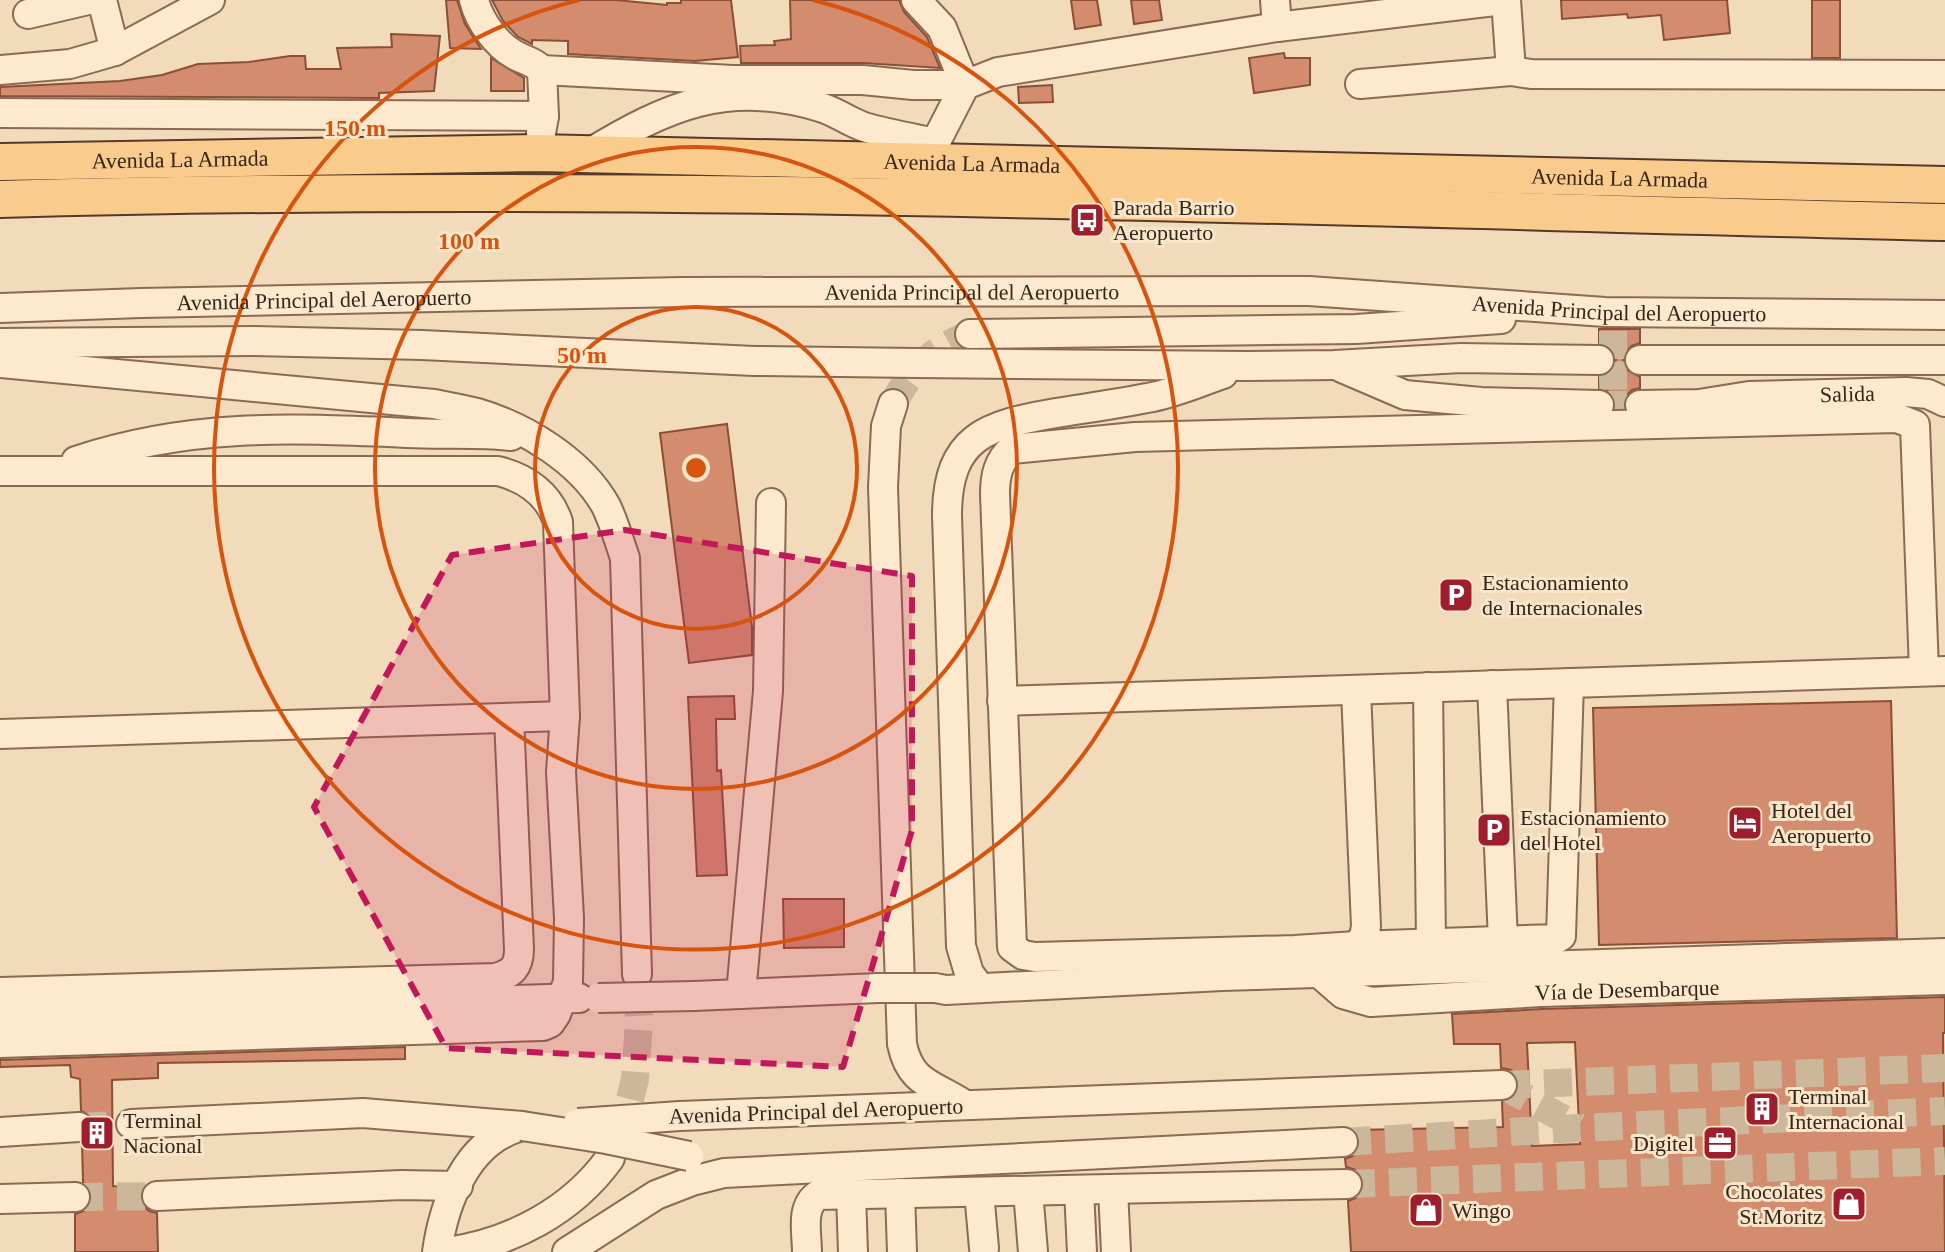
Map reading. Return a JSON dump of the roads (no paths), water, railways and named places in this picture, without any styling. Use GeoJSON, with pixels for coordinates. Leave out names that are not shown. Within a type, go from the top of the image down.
{"type":"FeatureCollection","features":[{"type":"Feature","properties":{"kind":"main road","name":"Avenida La Armada"},"geometry":{"type":"LineString","coordinates":[[0,162],[537,153],[931,152],[1945,185]]}},
{"type":"Feature","properties":{"kind":"main road","name":"Avenida La Armada"},"geometry":{"type":"LineString","coordinates":[[0,199],[345,192],[924,198],[1945,222]]}},
{"type":"Feature","properties":{"kind":"street"},"geometry":{"type":"LineString","coordinates":[[28,14],[88,0]]}},
{"type":"Feature","properties":{"kind":"street"},"geometry":{"type":"LineString","coordinates":[[102,0],[115,51]]}},
{"type":"Feature","properties":{"kind":"street"},"geometry":{"type":"LineString","coordinates":[[0,70],[70,64],[115,51],[210,0]]}},
{"type":"Feature","properties":{"kind":"street"},"geometry":{"type":"LineString","coordinates":[[474,0],[478,15],[505,48],[517,56],[531,59],[542,70],[733,80],[863,80],[913,85],[965,85],[998,72],[1028,65],[1276,14],[1504,0],[1511,71]]}},
{"type":"Feature","properties":{"kind":"street"},"geometry":{"type":"LineString","coordinates":[[916,0],[942,28],[965,85],[931,152],[924,198]]}},
{"type":"Feature","properties":{"kind":"street"},"geometry":{"type":"LineString","coordinates":[[537,153],[544,116],[542,70]]}},
{"type":"Feature","properties":{"kind":"street"},"geometry":{"type":"LineString","coordinates":[[1360,84],[1511,71],[1547,74],[1945,75]]}},
{"type":"Feature","properties":{"kind":"street"},"geometry":{"type":"LineString","coordinates":[[588,154],[635,125],[696,101],[760,94],[823,107],[861,126],[931,152]]}},
{"type":"Feature","properties":{"kind":"street"},"geometry":{"type":"LineString","coordinates":[[0,113],[544,116]]}},
{"type":"Feature","properties":{"kind":"street","name":"Avenida Principal del Aeropuerto"},"geometry":{"type":"LineString","coordinates":[[0,308],[683,292],[1309,291],[1605,312],[1945,315]]}},
{"type":"Feature","properties":{"kind":"street"},"geometry":{"type":"LineString","coordinates":[[970,334],[1356,329],[1605,312]]}},
{"type":"Feature","properties":{"kind":"street"},"geometry":{"type":"LineString","coordinates":[[0,343],[254,341],[422,345],[754,361],[1247,366],[1334,365],[1517,345],[1599,375],[1462,386],[1334,365]]}},
{"type":"Feature","properties":{"kind":"street","name":"Salida"},"geometry":{"type":"LineString","coordinates":[[1937,398],[1749,396],[1699,389],[1640,375],[1772,358],[1945,360]]}},
{"type":"Feature","properties":{"kind":"street"},"geometry":{"type":"LineString","coordinates":[[0,363],[434,404],[477,413],[535,439],[586,479],[606,506],[625,558],[637,974]]}},
{"type":"Feature","properties":{"kind":"street"},"geometry":{"type":"LineString","coordinates":[[980,988],[969,973],[961,946],[947,516],[947,493],[953,468],[965,450],[991,428],[1015,420],[1153,397],[1247,366]]}},
{"type":"Feature","properties":{"kind":"street"},"geometry":{"type":"LineString","coordinates":[[1937,398],[1945,371]]}},
{"type":"Feature","properties":{"kind":"street"},"geometry":{"type":"LineString","coordinates":[[893,404],[886,426],[883,487],[902,1044],[905,1059],[920,1080],[965,1105]]}},
{"type":"Feature","properties":{"kind":"street"},"geometry":{"type":"LineString","coordinates":[[1002,701],[1934,671],[1915,425],[1897,418],[1135,437],[1012,449],[999,465],[995,494],[1010,939],[1015,951],[1035,957],[1556,939],[1561,936],[1569,683]]}},
{"type":"Feature","properties":{"kind":"street"},"geometry":{"type":"LineString","coordinates":[[50,469],[117,448],[173,436],[269,428],[486,433],[535,439]]}},
{"type":"Feature","properties":{"kind":"street"},"geometry":{"type":"LineString","coordinates":[[0,471],[498,471],[514,475],[545,497],[553,507],[558,522],[565,716],[579,836],[584,998]]}},
{"type":"Feature","properties":{"kind":"street"},"geometry":{"type":"LineString","coordinates":[[741,994],[768,691],[771,503]]}},
{"type":"Feature","properties":{"kind":"street"},"geometry":{"type":"LineString","coordinates":[[1492,685],[1503,941]]}},
{"type":"Feature","properties":{"kind":"street"},"geometry":{"type":"LineString","coordinates":[[1428,687],[1431,943]]}},
{"type":"Feature","properties":{"kind":"street"},"geometry":{"type":"LineString","coordinates":[[1356,691],[1366,926],[1364,937],[1356,946]]}},
{"type":"Feature","properties":{"kind":"street"},"geometry":{"type":"LineString","coordinates":[[0,734],[565,716]]}},
{"type":"Feature","properties":{"kind":"street"},"geometry":{"type":"LineString","coordinates":[[565,716],[561,772],[569,918],[568,982],[584,998]]}},
{"type":"Feature","properties":{"kind":"street"},"geometry":{"type":"LineString","coordinates":[[0,992],[495,978],[511,973],[519,959],[509,718]]}},
{"type":"Feature","properties":{"kind":"street"},"geometry":{"type":"LineString","coordinates":[[0,1016],[878,988],[980,988],[1207,976],[1945,953]]}},
{"type":"Feature","properties":{"kind":"street","name":"Vía de Desembarque"},"geometry":{"type":"LineString","coordinates":[[1320,974],[1343,994],[1371,1002],[1541,992],[1945,980]]}},
{"type":"Feature","properties":{"kind":"street"},"geometry":{"type":"LineString","coordinates":[[0,1043],[543,1026],[584,998]]}},
{"type":"Feature","properties":{"kind":"street","name":"Avenida Principal del Aeropuerto"},"geometry":{"type":"LineString","coordinates":[[131,1124],[363,1113],[522,1126],[680,1116],[1502,1085]]}},
{"type":"Feature","properties":{"kind":"street"},"geometry":{"type":"LineString","coordinates":[[437,1252],[441,1226],[458,1186],[478,1151],[502,1132],[522,1126],[689,1156],[739,1171]]}},
{"type":"Feature","properties":{"kind":"street"},"geometry":{"type":"LineString","coordinates":[[0,1132],[79,1127]]}},
{"type":"Feature","properties":{"kind":"street"},"geometry":{"type":"LineString","coordinates":[[567,1252],[656,1195],[692,1181],[739,1171],[1343,1142]]}},
{"type":"Feature","properties":{"kind":"street"},"geometry":{"type":"LineString","coordinates":[[447,1252],[495,1242],[531,1226],[585,1188],[610,1158]]}},
{"type":"Feature","properties":{"kind":"street"},"geometry":{"type":"LineString","coordinates":[[807,1252],[806,1209],[810,1200],[818,1195],[1347,1184]]}},
{"type":"Feature","properties":{"kind":"street"},"geometry":{"type":"LineString","coordinates":[[157,1196],[401,1185],[458,1186]]}},
{"type":"Feature","properties":{"kind":"street"},"geometry":{"type":"LineString","coordinates":[[1113,1189],[1116,1252]]}},
{"type":"Feature","properties":{"kind":"street"},"geometry":{"type":"LineString","coordinates":[[1079,1190],[1082,1252]]}},
{"type":"Feature","properties":{"kind":"street"},"geometry":{"type":"LineString","coordinates":[[1028,1191],[1033,1252]]}},
{"type":"Feature","properties":{"kind":"street"},"geometry":{"type":"LineString","coordinates":[[979,1192],[984,1248]]}},
{"type":"Feature","properties":{"kind":"street"},"geometry":{"type":"LineString","coordinates":[[900,1193],[902,1252]]}},
{"type":"Feature","properties":{"kind":"street"},"geometry":{"type":"LineString","coordinates":[[851,1194],[853,1252]]}},
{"type":"Feature","properties":{"kind":"street"},"geometry":{"type":"LineString","coordinates":[[0,1199],[75,1197]]}},
{"type":"Feature","properties":{"kind":"tunnel"},"geometry":{"type":"LineString","coordinates":[[893,404],[908,379],[924,361],[970,334]]}},
{"type":"Feature","properties":{"kind":"tunnel"},"geometry":{"type":"LineString","coordinates":[[1599,345],[1640,345]]}},
{"type":"Feature","properties":{"kind":"tunnel"},"geometry":{"type":"LineString","coordinates":[[1599,376],[1640,375]]}},
{"type":"Feature","properties":{"kind":"tunnel"},"geometry":{"type":"LineString","coordinates":[[1599,405],[1640,405]]}},
{"type":"Feature","properties":{"kind":"tunnel"},"geometry":{"type":"LineString","coordinates":[[620,1140],[635,1079],[639,1022],[637,976]]}},
{"type":"Feature","properties":{"kind":"tunnel"},"geometry":{"type":"LineString","coordinates":[[1502,1085],[1945,1068]]}},
{"type":"Feature","properties":{"kind":"tunnel"},"geometry":{"type":"LineString","coordinates":[[1502,1085],[1578,1127]]}},
{"type":"Feature","properties":{"kind":"tunnel"},"geometry":{"type":"LineString","coordinates":[[1343,1142],[1945,1111]]}},
{"type":"Feature","properties":{"kind":"tunnel"},"geometry":{"type":"LineString","coordinates":[[79,1127],[131,1124]]}},
{"type":"Feature","properties":{"kind":"tunnel"},"geometry":{"type":"LineString","coordinates":[[1347,1184],[1945,1161]]}},
{"type":"Feature","properties":{"kind":"tunnel"},"geometry":{"type":"LineString","coordinates":[[75,1197],[157,1196]]}},
{"type":"Feature","properties":{"kind":"place","name":"Parada Barrio Aeropuerto"},"geometry":{"type":"Point","coordinates":[1087,220]}},
{"type":"Feature","properties":{"kind":"place","name":"Estacionamiento de Internacionales"},"geometry":{"type":"Point","coordinates":[1456,595]}},
{"type":"Feature","properties":{"kind":"place","name":"Hotel del Aeropuerto"},"geometry":{"type":"Point","coordinates":[1745,823]}},
{"type":"Feature","properties":{"kind":"place","name":"Estacionamiento del Hotel"},"geometry":{"type":"Point","coordinates":[1494,830]}},
{"type":"Feature","properties":{"kind":"place","name":"Terminal Internacional"},"geometry":{"type":"Point","coordinates":[1762,1109]}},
{"type":"Feature","properties":{"kind":"place","name":"Terminal Nacional"},"geometry":{"type":"Point","coordinates":[97,1133]}},
{"type":"Feature","properties":{"kind":"place","name":"Digitel"},"geometry":{"type":"Point","coordinates":[1720,1143]}},
{"type":"Feature","properties":{"kind":"place","name":"Chocolates St.Moritz"},"geometry":{"type":"Point","coordinates":[1849,1204]}},
{"type":"Feature","properties":{"kind":"place","name":"Wingo"},"geometry":{"type":"Point","coordinates":[1426,1210]}}]}
